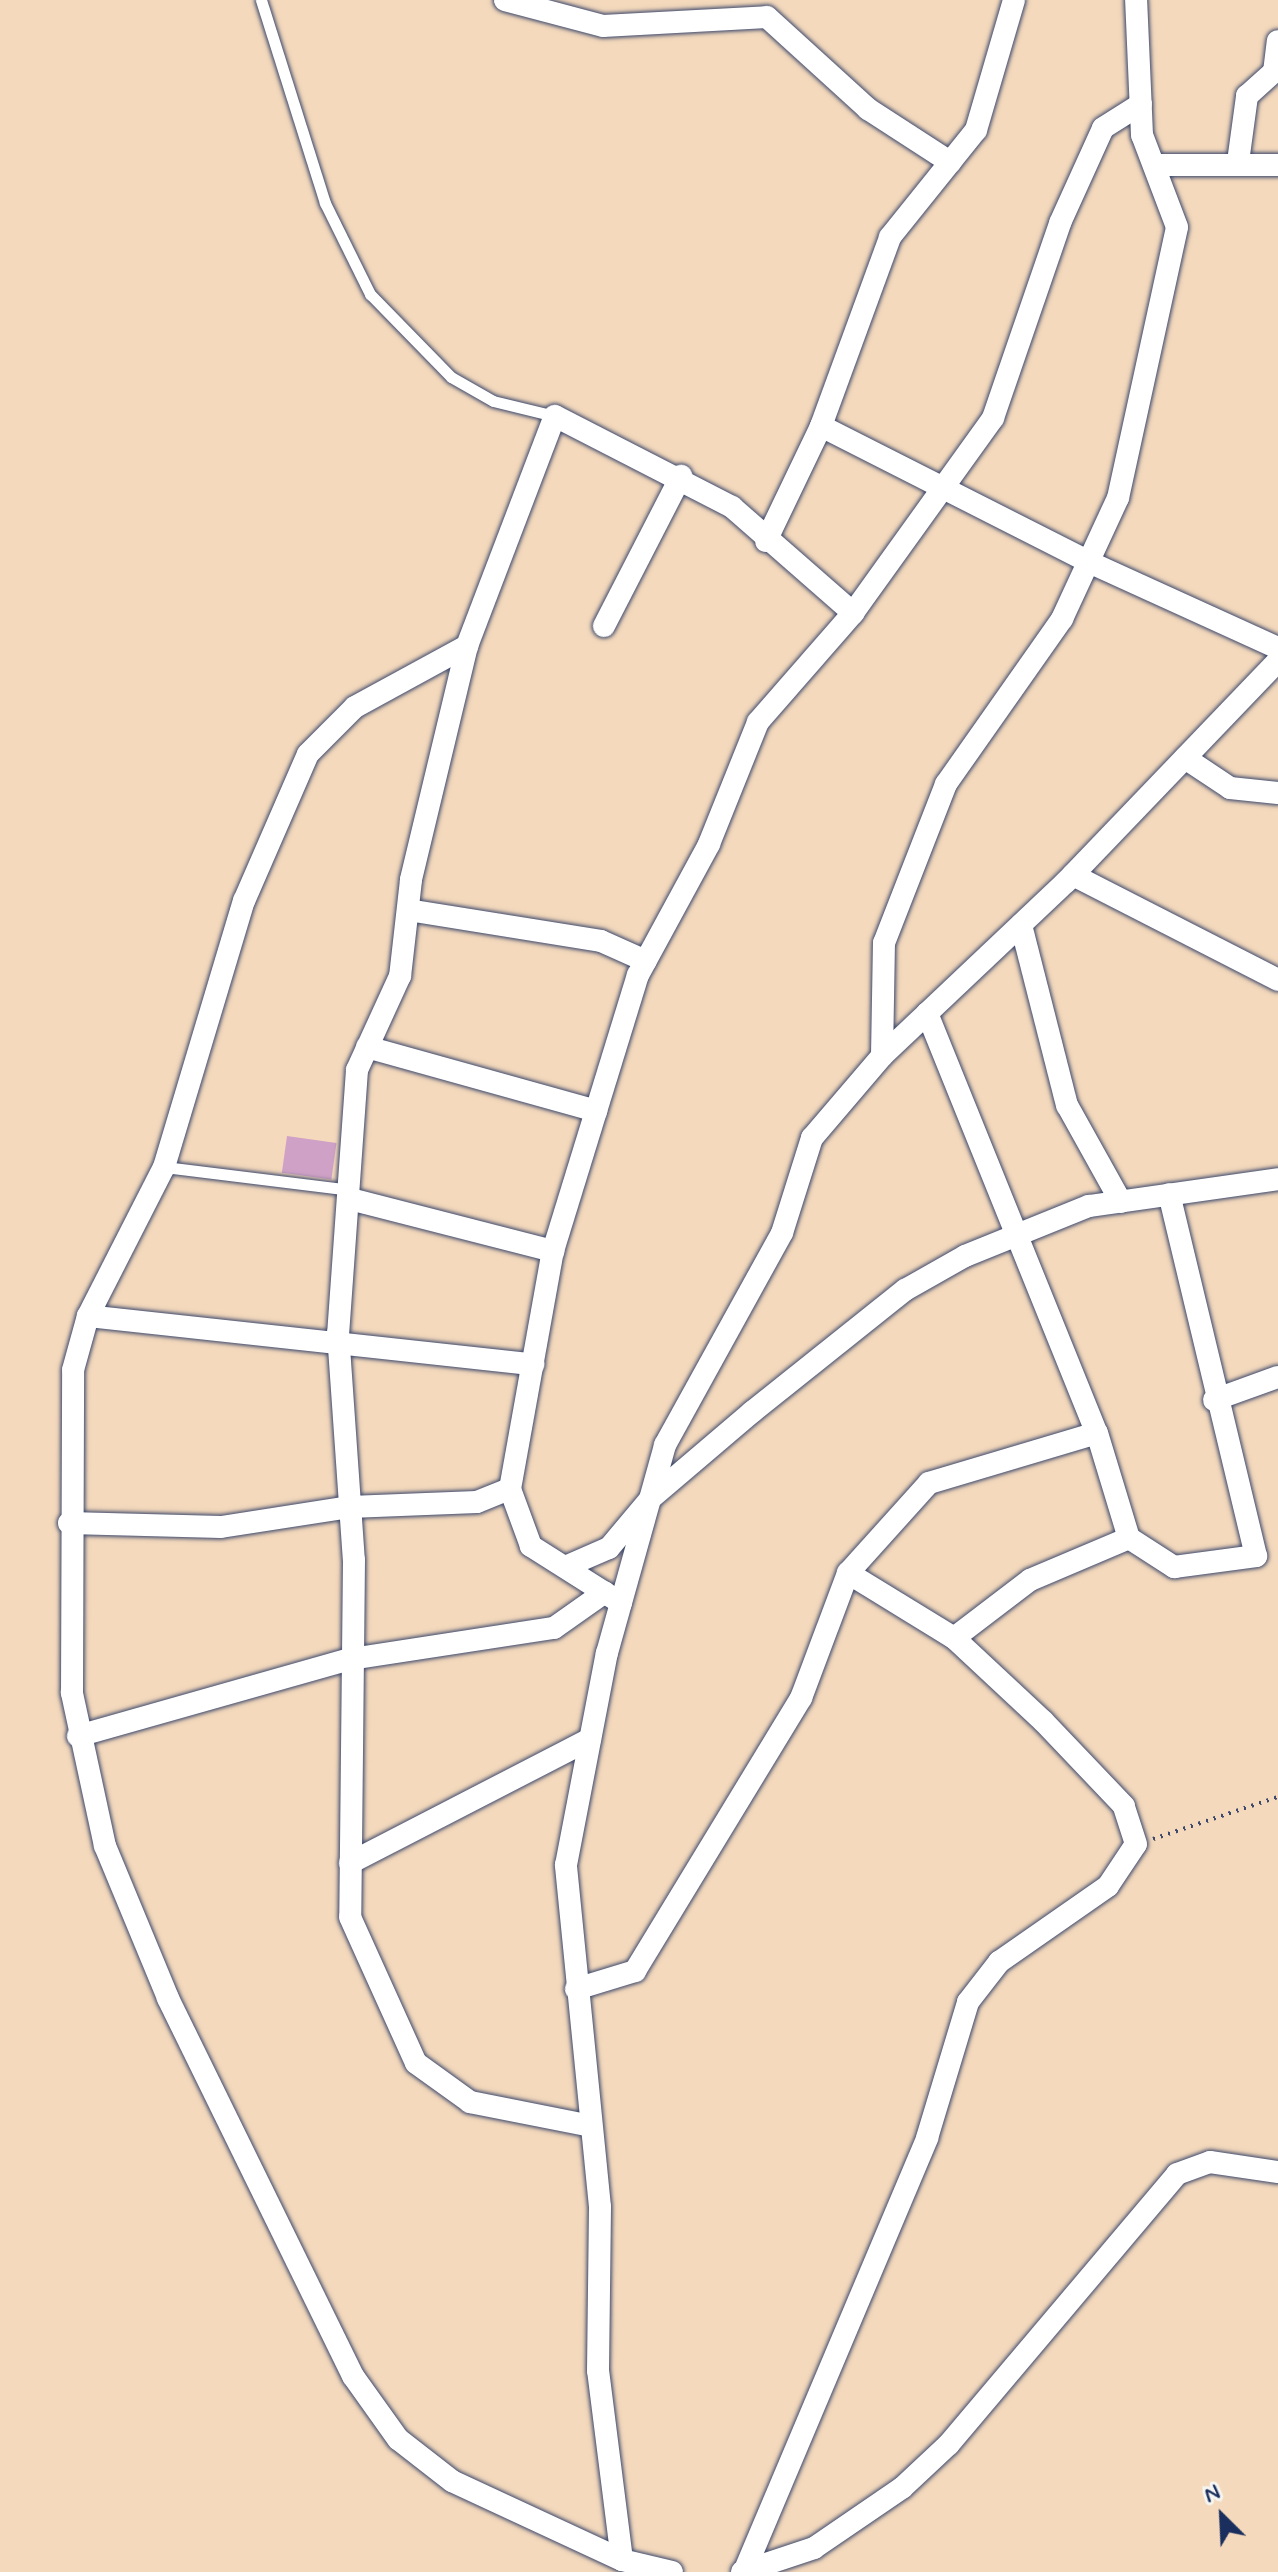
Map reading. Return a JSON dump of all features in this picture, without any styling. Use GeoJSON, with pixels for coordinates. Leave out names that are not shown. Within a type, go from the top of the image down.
{"type":"FeatureCollection","features":[{"type":"Feature","properties":{"kind":"street"},"geometry":{"type":"LineString","coordinates":[[505,0],[603,26],[767,17],[868,109],[950,162]]}},
{"type":"Feature","properties":{"kind":"street"},"geometry":{"type":"LineString","coordinates":[[766,541],[821,426],[890,237],[976,130],[1014,0]]}},
{"type":"Feature","properties":{"kind":"street"},"geometry":{"type":"LineString","coordinates":[[882,1056],[884,943],[946,784],[1062,619],[1118,498],[1177,227],[1154,165],[1141,104],[1136,0]]}},
{"type":"Feature","properties":{"kind":"street"},"geometry":{"type":"LineString","coordinates":[[1238,162],[1247,96],[1274,72],[1278,41]]}},
{"type":"Feature","properties":{"kind":"street"},"geometry":{"type":"LineString","coordinates":[[613,1598],[531,1546],[510,1489],[553,1251],[646,961],[709,844],[758,722],[853,613],[993,418],[1060,223],[1103,128],[1141,104]]}},
{"type":"Feature","properties":{"kind":"street"},"geometry":{"type":"LineString","coordinates":[[1154,165],[1238,162],[1278,165]]}},
{"type":"Feature","properties":{"kind":"street"},"geometry":{"type":"LineString","coordinates":[[591,2126],[470,2102],[416,2063],[350,1917],[350,1507],[339,1345],[357,1070],[400,976],[408,910],[467,646],[555,416],[681,476],[732,507],[766,541],[853,613]]}},
{"type":"Feature","properties":{"kind":"street"},"geometry":{"type":"LineString","coordinates":[[821,426],[946,483],[1089,562],[1278,648]]}},
{"type":"Feature","properties":{"kind":"street"},"geometry":{"type":"LineString","coordinates":[[604,626],[681,476]]}},
{"type":"Feature","properties":{"kind":"street"},"geometry":{"type":"LineString","coordinates":[[467,646],[355,707],[308,754],[244,901],[164,1167],[88,1316],[73,1370],[69,1523],[78,1736],[105,1846],[136,1926],[375,2411],[452,2481],[622,2566],[672,2572]]}},
{"type":"Feature","properties":{"kind":"street"},"geometry":{"type":"LineString","coordinates":[[622,2566],[598,2371],[600,2207],[566,1865],[613,1598],[651,1498],[665,1445],[782,1233],[812,1138],[882,1056],[1073,875],[1278,661]]}},
{"type":"Feature","properties":{"kind":"street"},"geometry":{"type":"LineString","coordinates":[[1185,758],[1230,788],[1278,793]]}},
{"type":"Feature","properties":{"kind":"street"},"geometry":{"type":"LineString","coordinates":[[1073,875],[1278,980]]}},
{"type":"Feature","properties":{"kind":"street"},"geometry":{"type":"LineString","coordinates":[[408,910],[601,941],[646,961]]}},
{"type":"Feature","properties":{"kind":"street"},"geometry":{"type":"LineString","coordinates":[[1021,925],[1067,1105],[1121,1202]]}},
{"type":"Feature","properties":{"kind":"street"},"geometry":{"type":"LineString","coordinates":[[927,1013],[1097,1433],[1129,1538],[1174,1567],[1256,1556],[1214,1400],[1169,1194]]}},
{"type":"Feature","properties":{"kind":"street"},"geometry":{"type":"LineString","coordinates":[[367,1047],[596,1111]]}},
{"type":"Feature","properties":{"kind":"street"},"geometry":{"type":"LineString","coordinates":[[565,1567],[609,1548],[651,1498],[905,1290],[1018,1234],[1121,1202],[1278,1179]]}},
{"type":"Feature","properties":{"kind":"street"},"geometry":{"type":"LineString","coordinates":[[350,1194],[553,1251]]}},
{"type":"Feature","properties":{"kind":"street"},"geometry":{"type":"LineString","coordinates":[[88,1316],[533,1364]]}},
{"type":"Feature","properties":{"kind":"street"},"geometry":{"type":"LineString","coordinates":[[1214,1400],[1278,1377]]}},
{"type":"Feature","properties":{"kind":"street"},"geometry":{"type":"LineString","coordinates":[[576,1989],[635,1971],[801,1698],[848,1573],[929,1483],[1097,1433]]}},
{"type":"Feature","properties":{"kind":"street"},"geometry":{"type":"LineString","coordinates":[[69,1523],[221,1527],[350,1507],[477,1502],[510,1489]]}},
{"type":"Feature","properties":{"kind":"street"},"geometry":{"type":"LineString","coordinates":[[954,1638],[1030,1580],[1129,1538]]}},
{"type":"Feature","properties":{"kind":"street"},"geometry":{"type":"LineString","coordinates":[[743,2572],[927,2138],[968,2002],[999,1962],[1108,1886],[1136,1844],[1124,1806],[954,1638],[848,1573]]}},
{"type":"Feature","properties":{"kind":"street"},"geometry":{"type":"LineString","coordinates":[[78,1736],[351,1659],[554,1628],[613,1598]]}},
{"type":"Feature","properties":{"kind":"street"},"geometry":{"type":"LineString","coordinates":[[350,1863],[590,1739]]}},
{"type":"Feature","properties":{"kind":"street"},"geometry":{"type":"LineString","coordinates":[[743,2572],[814,2548],[902,2488],[949,2444],[1177,2174],[1210,2162],[1278,2172]]}},
{"type":"Feature","properties":{"kind":"lane"},"geometry":{"type":"LineString","coordinates":[[261,0],[333,226],[370,294],[451,377],[493,401],[555,416]]}},
{"type":"Feature","properties":{"kind":"lane"},"geometry":{"type":"LineString","coordinates":[[164,1167],[350,1194]]}},
{"type":"Feature","properties":{"kind":"path"},"geometry":{"type":"LineString","coordinates":[[1136,1844],[1278,1797]]}},
{"type":"Feature","properties":{"kind":"building"},"geometry":{"type":"Polygon","coordinates":[[[287,1136],[337,1143],[331,1180],[282,1173],[287,1136]]]}}]}
